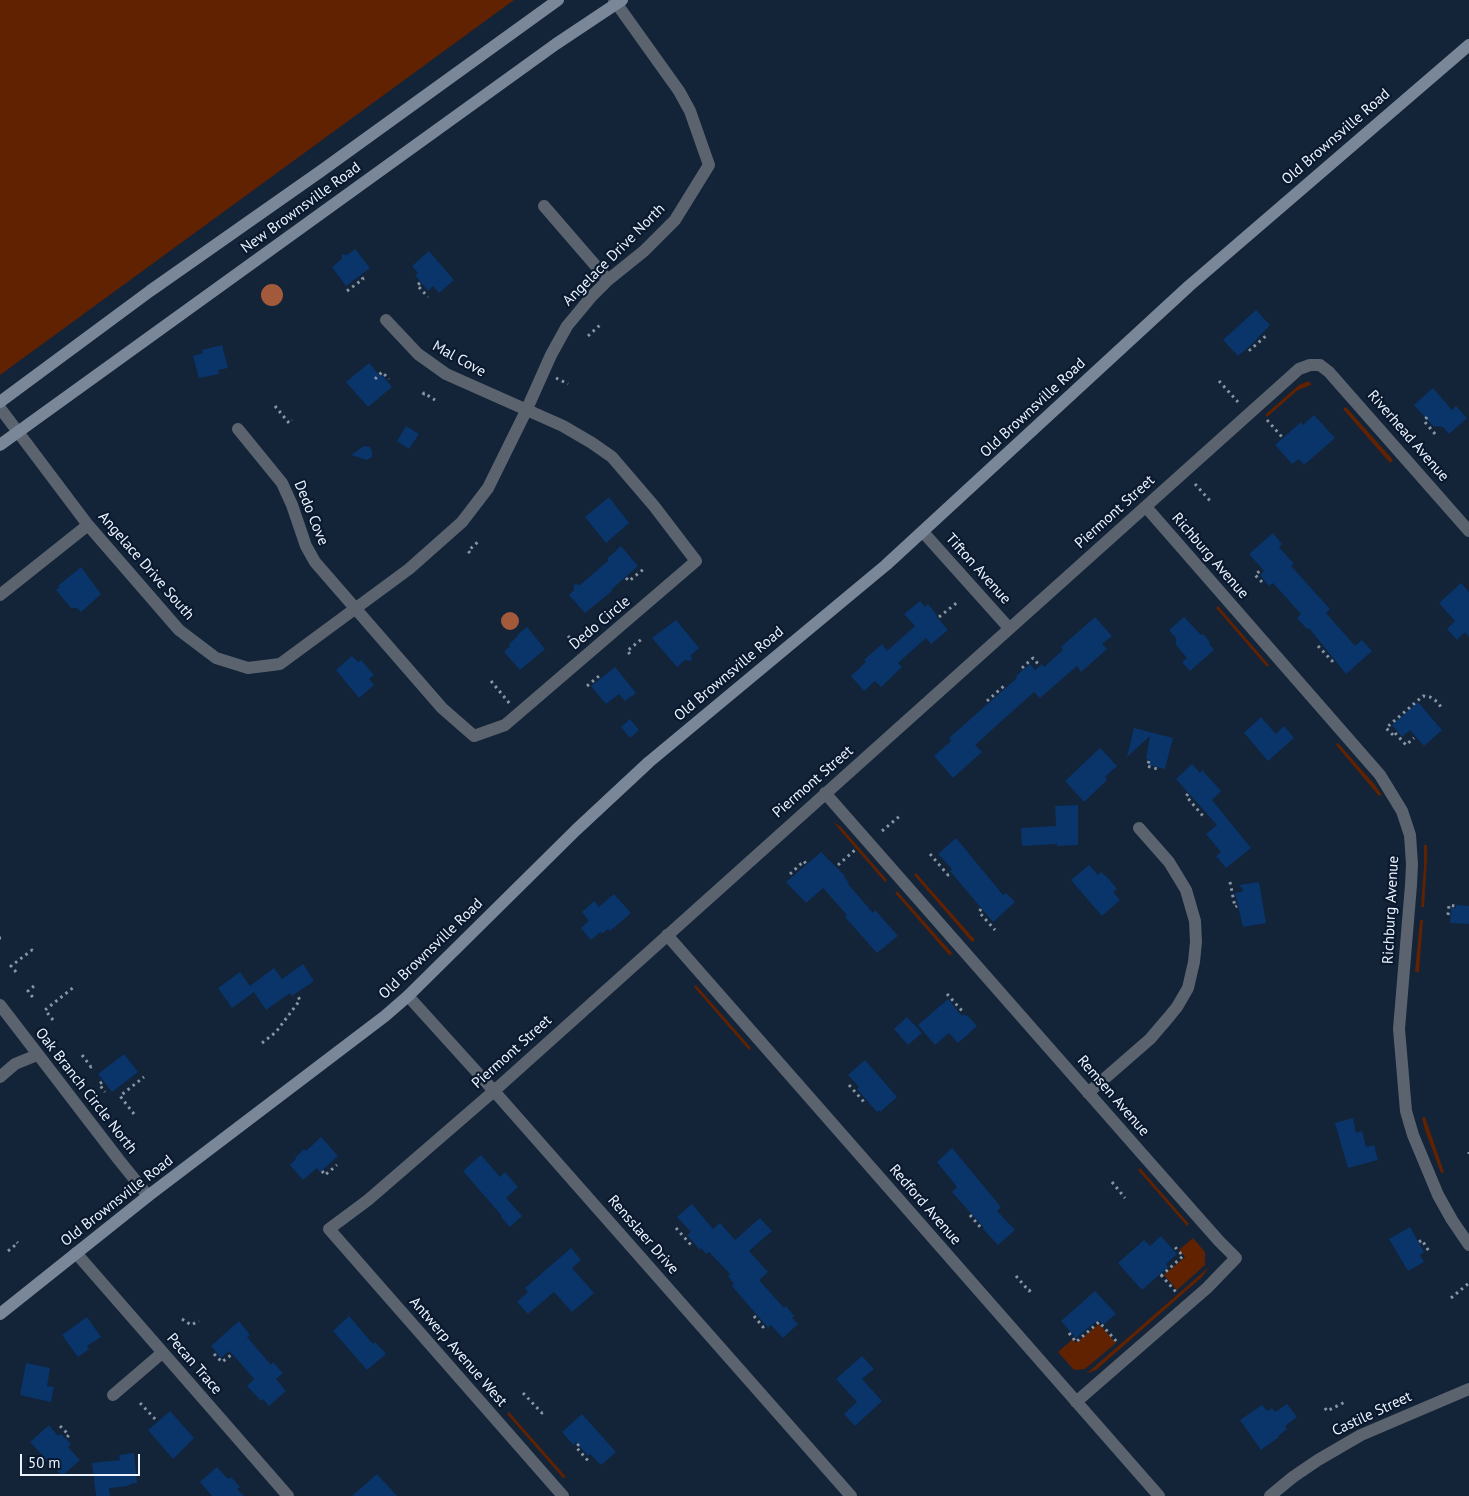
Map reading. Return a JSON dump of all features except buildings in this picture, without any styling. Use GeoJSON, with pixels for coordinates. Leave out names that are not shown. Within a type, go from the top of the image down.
{"type":"FeatureCollection","features":[{"type":"Feature","properties":{"kind":"street","name":"New Brownsville Road"},"geometry":{"type":"LineString","coordinates":[[0,402],[150,291],[321,171],[558,0]]}},
{"type":"Feature","properties":{"kind":"street","name":"New Brownsville Road"},"geometry":{"type":"LineString","coordinates":[[0,445],[618,1]]}},
{"type":"Feature","properties":{"kind":"street","name":"Angelace Drive North"},"geometry":{"type":"LineString","coordinates":[[355,608],[409,569],[462,522],[488,488],[560,338],[579,310],[608,280],[644,251],[671,225],[709,165],[690,111],[682,96],[618,1]]}},
{"type":"Feature","properties":{"kind":"street","name":"Old Brownsville Road"},"geometry":{"type":"LineString","coordinates":[[0,1314],[148,1196],[385,1016],[408,996],[649,762],[923,532],[1189,286],[1469,45]]}},
{"type":"Feature","properties":{"kind":"street"},"geometry":{"type":"LineString","coordinates":[[544,206],[608,280]]}},
{"type":"Feature","properties":{"kind":"street","name":"Mal Cove"},"geometry":{"type":"LineString","coordinates":[[386,320],[408,345],[432,365],[446,374],[526,411]]}},
{"type":"Feature","properties":{"kind":"street","name":"Piermont Street"},"geometry":{"type":"LineString","coordinates":[[329,1229],[368,1200],[494,1090],[1299,369],[1310,365],[1320,365]]}},
{"type":"Feature","properties":{"kind":"street","name":"Riverhead Avenue"},"geometry":{"type":"LineString","coordinates":[[1320,365],[1350,395],[1469,531]]}},
{"type":"Feature","properties":{"kind":"street","name":"Angelace Drive South"},"geometry":{"type":"LineString","coordinates":[[0,408],[88,525],[179,630],[216,658],[248,668],[280,664],[355,608]]}},
{"type":"Feature","properties":{"kind":"street","name":"Dedo Circle"},"geometry":{"type":"LineString","coordinates":[[355,608],[442,708],[474,736],[505,725],[696,561],[654,506],[612,457],[563,426],[526,411]]}},
{"type":"Feature","properties":{"kind":"street","name":"Dedo Cove"},"geometry":{"type":"LineString","coordinates":[[238,429],[288,493],[300,532],[311,557],[355,608]]}},
{"type":"Feature","properties":{"kind":"street","name":"Richburg Avenue"},"geometry":{"type":"LineString","coordinates":[[1146,507],[1380,775],[1402,811],[1410,835],[1412,864],[1399,1029],[1405,1103],[1412,1135],[1435,1190],[1452,1220],[1469,1244]]}},
{"type":"Feature","properties":{"kind":"street"},"geometry":{"type":"LineString","coordinates":[[0,595],[88,525]]}},
{"type":"Feature","properties":{"kind":"street","name":"Tifton Avenue"},"geometry":{"type":"LineString","coordinates":[[923,532],[1009,628]]}},
{"type":"Feature","properties":{"kind":"street","name":"Remsen Avenue"},"geometry":{"type":"LineString","coordinates":[[825,793],[1218,1241],[1236,1258],[1207,1288],[1076,1402]]}},
{"type":"Feature","properties":{"kind":"street"},"geometry":{"type":"LineString","coordinates":[[1088,1093],[1150,1039],[1177,1008],[1188,988],[1192,973],[1196,929],[1194,912],[1186,890],[1169,862],[1139,828]]}},
{"type":"Feature","properties":{"kind":"street","name":"Redford Avenue"},"geometry":{"type":"LineString","coordinates":[[667,935],[1159,1496]]}},
{"type":"Feature","properties":{"kind":"street","name":"Rensslaer Drive"},"geometry":{"type":"LineString","coordinates":[[408,996],[494,1090],[851,1496]]}},
{"type":"Feature","properties":{"kind":"street","name":"Oak Branch Circle North"},"geometry":{"type":"LineString","coordinates":[[0,1006],[148,1196]]}},
{"type":"Feature","properties":{"kind":"street"},"geometry":{"type":"LineString","coordinates":[[0,1076],[15,1064],[37,1055]]}},
{"type":"Feature","properties":{"kind":"street","name":"Antwerp Avenue West"},"geometry":{"type":"LineString","coordinates":[[329,1229],[563,1496]]}},
{"type":"Feature","properties":{"kind":"street","name":"Pecan Trace"},"geometry":{"type":"LineString","coordinates":[[76,1253],[288,1496]]}},
{"type":"Feature","properties":{"kind":"street"},"geometry":{"type":"LineString","coordinates":[[113,1395],[162,1353]]}},
{"type":"Feature","properties":{"kind":"street","name":"Castile Street"},"geometry":{"type":"LineString","coordinates":[[1270,1496],[1318,1460],[1361,1435],[1469,1389]]}},
{"type":"Feature","properties":{"kind":"path"},"geometry":{"type":"LineString","coordinates":[[347,291],[363,279],[361,276]]}},
{"type":"Feature","properties":{"kind":"path"},"geometry":{"type":"LineString","coordinates":[[420,283],[417,285],[428,297]]}},
{"type":"Feature","properties":{"kind":"path"},"geometry":{"type":"LineString","coordinates":[[588,336],[600,325],[602,327]]}},
{"type":"Feature","properties":{"kind":"path"},"geometry":{"type":"LineString","coordinates":[[1249,349],[1268,334]]}},
{"type":"Feature","properties":{"kind":"path"},"geometry":{"type":"LineString","coordinates":[[375,379],[382,372],[389,379]]}},
{"type":"Feature","properties":{"kind":"path"},"geometry":{"type":"LineString","coordinates":[[556,378],[568,384]]}},
{"type":"Feature","properties":{"kind":"path"},"geometry":{"type":"LineString","coordinates":[[1219,381],[1238,402]]}},
{"type":"Feature","properties":{"kind":"path"},"geometry":{"type":"LineString","coordinates":[[423,395],[424,393],[435,400]]}},
{"type":"Feature","properties":{"kind":"path"},"geometry":{"type":"LineString","coordinates":[[275,406],[288,422],[292,420]]}},
{"type":"Feature","properties":{"kind":"path"},"geometry":{"type":"LineString","coordinates":[[1427,417],[1424,421],[1436,435]]}},
{"type":"Feature","properties":{"kind":"path"},"geometry":{"type":"LineString","coordinates":[[1267,420],[1282,437]]}},
{"type":"Feature","properties":{"kind":"path"},"geometry":{"type":"LineString","coordinates":[[1195,484],[1212,502]]}},
{"type":"Feature","properties":{"kind":"path"},"geometry":{"type":"LineString","coordinates":[[470,553],[468,551],[480,540]]}},
{"type":"Feature","properties":{"kind":"path"},"geometry":{"type":"LineString","coordinates":[[626,578],[629,581],[645,568]]}},
{"type":"Feature","properties":{"kind":"path"},"geometry":{"type":"LineString","coordinates":[[1262,569],[1256,575],[1262,582]]}},
{"type":"Feature","properties":{"kind":"path"},"geometry":{"type":"LineString","coordinates":[[939,618],[959,601]]}},
{"type":"Feature","properties":{"kind":"path"},"geometry":{"type":"LineString","coordinates":[[568,636],[579,648]]}},
{"type":"Feature","properties":{"kind":"path"},"geometry":{"type":"LineString","coordinates":[[630,654],[627,651],[643,638]]}},
{"type":"Feature","properties":{"kind":"path"},"geometry":{"type":"LineString","coordinates":[[1318,646],[1332,661],[1334,659]]}},
{"type":"Feature","properties":{"kind":"path"},"geometry":{"type":"LineString","coordinates":[[1022,668],[1033,658],[1039,665]]}},
{"type":"Feature","properties":{"kind":"path"},"geometry":{"type":"LineString","coordinates":[[587,686],[599,676],[601,678]]}},
{"type":"Feature","properties":{"kind":"path"},"geometry":{"type":"LineString","coordinates":[[491,681],[510,706]]}},
{"type":"Feature","properties":{"kind":"path"},"geometry":{"type":"LineString","coordinates":[[987,701],[1004,685]]}},
{"type":"Feature","properties":{"kind":"path"},"geometry":{"type":"LineString","coordinates":[[1414,738],[1406,745],[1386,728],[1423,696],[1435,700],[1443,709]]}},
{"type":"Feature","properties":{"kind":"path"},"geometry":{"type":"LineString","coordinates":[[1148,761],[1147,766],[1157,769]]}},
{"type":"Feature","properties":{"kind":"path"},"geometry":{"type":"LineString","coordinates":[[1188,794],[1186,796],[1203,816]]}},
{"type":"Feature","properties":{"kind":"path"},"geometry":{"type":"LineString","coordinates":[[882,831],[901,815]]}},
{"type":"Feature","properties":{"kind":"path"},"geometry":{"type":"LineString","coordinates":[[838,865],[854,850]]}},
{"type":"Feature","properties":{"kind":"path"},"geometry":{"type":"LineString","coordinates":[[930,854],[948,875],[950,872]]}},
{"type":"Feature","properties":{"kind":"path"},"geometry":{"type":"LineString","coordinates":[[790,874],[804,862],[806,864]]}},
{"type":"Feature","properties":{"kind":"path"},"geometry":{"type":"LineString","coordinates":[[1230,882],[1235,907],[1237,906]]}},
{"type":"Feature","properties":{"kind":"path"},"geometry":{"type":"LineString","coordinates":[[1448,915],[1449,906],[1455,906]]}},
{"type":"Feature","properties":{"kind":"path"},"geometry":{"type":"LineString","coordinates":[[981,909],[979,912],[995,930]]}},
{"type":"Feature","properties":{"kind":"path"},"geometry":{"type":"LineString","coordinates":[[16,972],[11,966],[33,951]]}},
{"type":"Feature","properties":{"kind":"path"},"geometry":{"type":"LineString","coordinates":[[34,986],[28,991],[34,998]]}},
{"type":"Feature","properties":{"kind":"path"},"geometry":{"type":"LineString","coordinates":[[53,1020],[45,1010],[74,987]]}},
{"type":"Feature","properties":{"kind":"path"},"geometry":{"type":"LineString","coordinates":[[947,994],[964,1013]]}},
{"type":"Feature","properties":{"kind":"path"},"geometry":{"type":"LineString","coordinates":[[262,1043],[276,1032],[300,1000],[297,995]]}},
{"type":"Feature","properties":{"kind":"path"},"geometry":{"type":"LineString","coordinates":[[82,1055],[91,1067],[93,1065]]}},
{"type":"Feature","properties":{"kind":"path"},"geometry":{"type":"LineString","coordinates":[[134,1114],[120,1096],[144,1077]]}},
{"type":"Feature","properties":{"kind":"path"},"geometry":{"type":"LineString","coordinates":[[102,1082],[99,1084],[105,1092]]}},
{"type":"Feature","properties":{"kind":"path"},"geometry":{"type":"LineString","coordinates":[[849,1085],[864,1102],[866,1101]]}},
{"type":"Feature","properties":{"kind":"path"},"geometry":{"type":"LineString","coordinates":[[322,1172],[325,1175],[336,1164]]}},
{"type":"Feature","properties":{"kind":"path"},"geometry":{"type":"LineString","coordinates":[[1112,1182],[1125,1198]]}},
{"type":"Feature","properties":{"kind":"path"},"geometry":{"type":"LineString","coordinates":[[970,1215],[981,1228],[982,1226]]}},
{"type":"Feature","properties":{"kind":"path"},"geometry":{"type":"LineString","coordinates":[[676,1228],[691,1245],[693,1243]]}},
{"type":"Feature","properties":{"kind":"path"},"geometry":{"type":"LineString","coordinates":[[1419,1242],[1422,1240],[1430,1253]]}},
{"type":"Feature","properties":{"kind":"path"},"geometry":{"type":"LineString","coordinates":[[8,1251],[17,1242]]}},
{"type":"Feature","properties":{"kind":"path"},"geometry":{"type":"LineString","coordinates":[[1174,1246],[1183,1256],[1161,1275],[1176,1292]]}},
{"type":"Feature","properties":{"kind":"path"},"geometry":{"type":"LineString","coordinates":[[1016,1276],[1029,1291],[1032,1289]]}},
{"type":"Feature","properties":{"kind":"path"},"geometry":{"type":"LineString","coordinates":[[1451,1298],[1469,1283]]}},
{"type":"Feature","properties":{"kind":"path"},"geometry":{"type":"LineString","coordinates":[[754,1316],[765,1326]]}},
{"type":"Feature","properties":{"kind":"path"},"geometry":{"type":"LineString","coordinates":[[182,1319],[191,1325],[199,1321]]}},
{"type":"Feature","properties":{"kind":"path"},"geometry":{"type":"LineString","coordinates":[[1069,1333],[1076,1342],[1099,1322],[1118,1343]]}},
{"type":"Feature","properties":{"kind":"path"},"geometry":{"type":"LineString","coordinates":[[214,1354],[222,1362],[231,1355]]}},
{"type":"Feature","properties":{"kind":"path"},"geometry":{"type":"LineString","coordinates":[[523,1393],[542,1413],[544,1411]]}},
{"type":"Feature","properties":{"kind":"path"},"geometry":{"type":"LineString","coordinates":[[1326,1408],[1327,1411],[1345,1402]]}},
{"type":"Feature","properties":{"kind":"path"},"geometry":{"type":"LineString","coordinates":[[140,1403],[157,1421]]}},
{"type":"Feature","properties":{"kind":"path"},"geometry":{"type":"LineString","coordinates":[[60,1426],[69,1435],[66,1438]]}},
{"type":"Feature","properties":{"kind":"path"},"geometry":{"type":"LineString","coordinates":[[579,1444],[576,1447],[590,1463]]}},
{"type":"Feature","properties":{"kind":"shaded area"},"geometry":{"type":"Polygon","coordinates":[[[0,0],[514,0],[0,375],[0,0]]]}},
{"type":"Feature","properties":{"kind":"shaded area"},"geometry":{"type":"Polygon","coordinates":[[[272,284],[280,287],[283,295],[280,303],[272,306],[264,303],[261,295],[264,287],[272,284]]]}},
{"type":"Feature","properties":{"kind":"shaded area"},"geometry":{"type":"Polygon","coordinates":[[[1310,382],[1311,385],[1298,390],[1267,417],[1265,415],[1299,385],[1310,382]]]}},
{"type":"Feature","properties":{"kind":"shaded area"},"geometry":{"type":"Polygon","coordinates":[[[1346,407],[1393,460],[1390,463],[1343,409],[1346,407]]]}},
{"type":"Feature","properties":{"kind":"shaded area"},"geometry":{"type":"Polygon","coordinates":[[[1218,606],[1269,665],[1267,667],[1216,608],[1218,606]]]}},
{"type":"Feature","properties":{"kind":"shaded area"},"geometry":{"type":"Polygon","coordinates":[[[510,612],[516,615],[519,621],[516,627],[510,630],[504,627],[501,621],[504,615],[510,612]]]}},
{"type":"Feature","properties":{"kind":"shaded area"},"geometry":{"type":"Polygon","coordinates":[[[1338,743],[1382,795],[1379,796],[1336,745],[1338,743]]]}},
{"type":"Feature","properties":{"kind":"shaded area"},"geometry":{"type":"Polygon","coordinates":[[[833,822],[841,827],[887,880],[885,882],[833,822]]]}},
{"type":"Feature","properties":{"kind":"shaded area"},"geometry":{"type":"Polygon","coordinates":[[[1424,845],[1427,845],[1427,859],[1424,907],[1421,907],[1424,866],[1424,845]]]}},
{"type":"Feature","properties":{"kind":"shaded area"},"geometry":{"type":"Polygon","coordinates":[[[916,873],[975,940],[972,942],[914,875],[916,873]]]}},
{"type":"Feature","properties":{"kind":"shaded area"},"geometry":{"type":"Polygon","coordinates":[[[897,891],[952,953],[950,956],[895,893],[897,891]]]}},
{"type":"Feature","properties":{"kind":"shaded area"},"geometry":{"type":"Polygon","coordinates":[[[1420,920],[1423,920],[1419,972],[1415,972],[1420,920]]]}},
{"type":"Feature","properties":{"kind":"shaded area"},"geometry":{"type":"Polygon","coordinates":[[[696,985],[751,1048],[749,1050],[694,987],[696,985]]]}},
{"type":"Feature","properties":{"kind":"shaded area"},"geometry":{"type":"Polygon","coordinates":[[[1425,1117],[1444,1172],[1441,1173],[1425,1130],[1422,1118],[1425,1117]]]}},
{"type":"Feature","properties":{"kind":"shaded area"},"geometry":{"type":"Polygon","coordinates":[[[1140,1168],[1189,1224],[1187,1226],[1138,1170],[1140,1168]]]}},
{"type":"Feature","properties":{"kind":"shaded area"},"geometry":{"type":"Polygon","coordinates":[[[1193,1238],[1205,1252],[1205,1265],[1177,1290],[1164,1275],[1185,1257],[1179,1250],[1193,1238]]]}},
{"type":"Feature","properties":{"kind":"shaded area"},"geometry":{"type":"Polygon","coordinates":[[[1209,1267],[1202,1277],[1096,1370],[1086,1374],[1209,1267]]]}},
{"type":"Feature","properties":{"kind":"shaded area"},"geometry":{"type":"Polygon","coordinates":[[[1099,1324],[1116,1343],[1085,1369],[1074,1370],[1058,1352],[1073,1339],[1076,1343],[1099,1324]]]}},
{"type":"Feature","properties":{"kind":"shaded area"},"geometry":{"type":"Polygon","coordinates":[[[509,1412],[566,1477],[563,1478],[507,1414],[509,1412]]]}}]}
